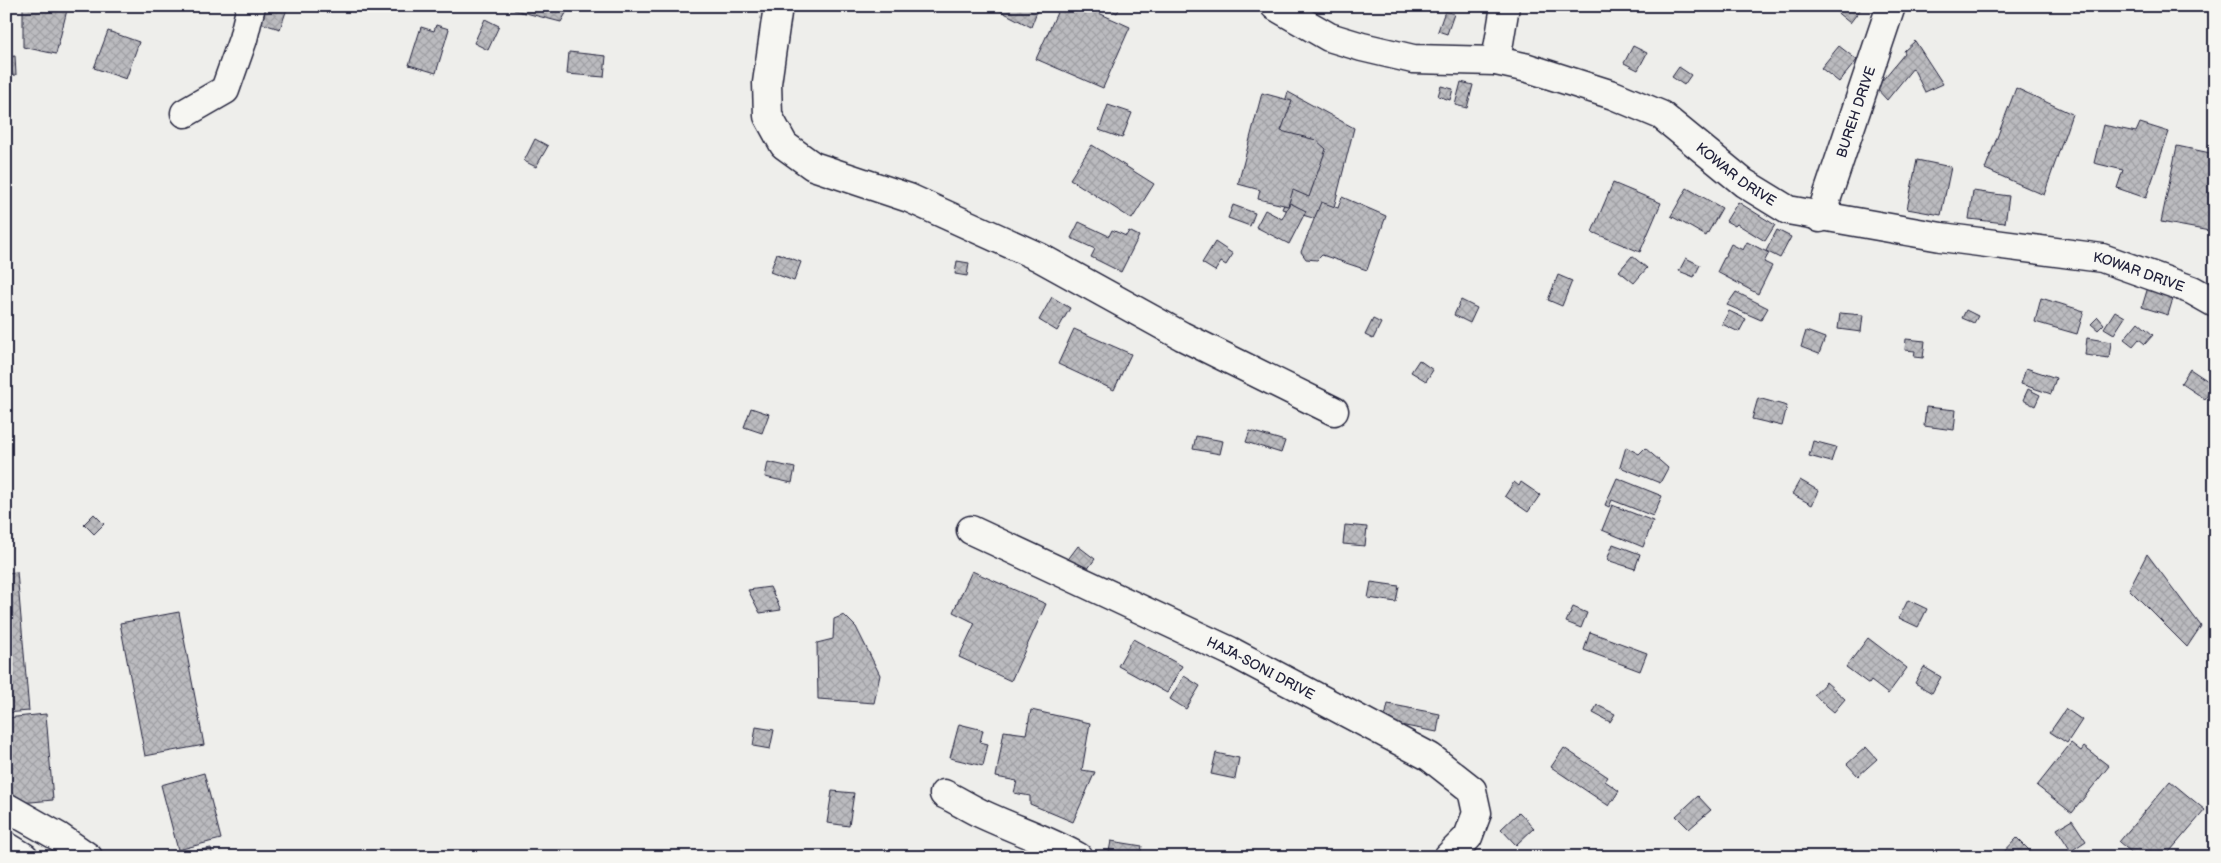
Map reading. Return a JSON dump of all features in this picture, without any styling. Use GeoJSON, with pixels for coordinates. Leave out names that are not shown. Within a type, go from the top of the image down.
{"type":"FeatureCollection","features":[{"type":"Feature","properties":{"kind":"street"},"geometry":{"type":"LineString","coordinates":[[185,113],[225,90],[243,39],[251,6]]}},
{"type":"Feature","properties":{"kind":"street"},"geometry":{"type":"LineString","coordinates":[[778,6],[766,83],[768,116],[784,145],[813,166],[909,198],[1039,257],[1182,336],[1334,411]]}},
{"type":"Feature","properties":{"kind":"street","name":"KOWAR DRIVE"},"geometry":{"type":"LineString","coordinates":[[1275,6],[1329,37],[1370,49],[1413,59],[1496,61],[1528,68],[1604,92],[1661,115],[1744,183],[1788,210],[1820,218],[1950,238],[2102,258],[2192,290],[2215,303]]}},
{"type":"Feature","properties":{"kind":"street"},"geometry":{"type":"LineString","coordinates":[[1496,61],[1505,6]]}},
{"type":"Feature","properties":{"kind":"street","name":"BUREH DRIVE"},"geometry":{"type":"LineString","coordinates":[[1820,218],[1891,6]]}},
{"type":"Feature","properties":{"kind":"street","name":"HAJA-SONI DRIVE"},"geometry":{"type":"LineString","coordinates":[[971,530],[1230,652],[1430,757],[1472,790],[1477,813],[1468,837],[1448,857]]}},
{"type":"Feature","properties":{"kind":"street"},"geometry":{"type":"LineString","coordinates":[[944,794],[963,802],[980,813],[1063,848],[1078,857]]}},
{"type":"Feature","properties":{"kind":"street"},"geometry":{"type":"LineString","coordinates":[[6,807],[59,837],[88,857]]}},
{"type":"Feature","properties":{"kind":"street"},"geometry":{"type":"LineString","coordinates":[[6,846],[24,857]]}},
{"type":"Feature","properties":{"kind":"building"},"geometry":{"type":"Polygon","coordinates":[[[23,6],[68,6],[56,54],[23,47],[23,6]]]}},
{"type":"Feature","properties":{"kind":"building"},"geometry":{"type":"Polygon","coordinates":[[[266,6],[288,6],[280,29],[260,23],[266,6]]]}},
{"type":"Feature","properties":{"kind":"building"},"geometry":{"type":"Polygon","coordinates":[[[515,6],[570,6],[561,22],[514,10],[515,6]]]}},
{"type":"Feature","properties":{"kind":"building"},"geometry":{"type":"Polygon","coordinates":[[[991,6],[1039,6],[1031,27],[991,6]]]}},
{"type":"Feature","properties":{"kind":"building"},"geometry":{"type":"Polygon","coordinates":[[[1060,6],[1083,6],[1130,27],[1103,88],[1036,59],[1060,6]]]}},
{"type":"Feature","properties":{"kind":"building"},"geometry":{"type":"Polygon","coordinates":[[[1106,6],[1121,6],[1117,13],[1106,6]]]}},
{"type":"Feature","properties":{"kind":"building"},"geometry":{"type":"Polygon","coordinates":[[[1829,6],[1863,6],[1850,23],[1829,6]]]}},
{"type":"Feature","properties":{"kind":"building"},"geometry":{"type":"Polygon","coordinates":[[[1445,11],[1454,14],[1447,34],[1438,31],[1445,11]]]}},
{"type":"Feature","properties":{"kind":"building"},"geometry":{"type":"Polygon","coordinates":[[[485,19],[499,26],[488,50],[474,43],[485,19]]]}},
{"type":"Feature","properties":{"kind":"building"},"geometry":{"type":"Polygon","coordinates":[[[436,25],[449,29],[436,73],[409,65],[421,27],[434,31],[436,25]]]}},
{"type":"Feature","properties":{"kind":"building"},"geometry":{"type":"Polygon","coordinates":[[[108,31],[139,42],[126,79],[94,68],[108,31]]]}},
{"type":"Feature","properties":{"kind":"building"},"geometry":{"type":"Polygon","coordinates":[[[1915,41],[1943,84],[1925,92],[1913,68],[1887,100],[1876,88],[1905,53],[1904,51],[1915,41]]]}},
{"type":"Feature","properties":{"kind":"building"},"geometry":{"type":"Polygon","coordinates":[[[1633,46],[1647,53],[1638,70],[1624,63],[1633,46]]]}},
{"type":"Feature","properties":{"kind":"building"},"geometry":{"type":"Polygon","coordinates":[[[1839,46],[1857,60],[1839,82],[1821,68],[1839,46]]]}},
{"type":"Feature","properties":{"kind":"building"},"geometry":{"type":"Polygon","coordinates":[[[569,52],[606,56],[604,77],[567,74],[569,52]]]}},
{"type":"Feature","properties":{"kind":"building"},"geometry":{"type":"Polygon","coordinates":[[[15,56],[16,75],[6,76],[6,57],[15,56]]]}},
{"type":"Feature","properties":{"kind":"building"},"geometry":{"type":"Polygon","coordinates":[[[1679,67],[1691,75],[1684,85],[1672,77],[1679,67]]]}},
{"type":"Feature","properties":{"kind":"building"},"geometry":{"type":"Polygon","coordinates":[[[1461,82],[1473,85],[1467,108],[1455,105],[1461,82]]]}},
{"type":"Feature","properties":{"kind":"building"},"geometry":{"type":"Polygon","coordinates":[[[1441,86],[1453,89],[1450,100],[1438,96],[1441,86]]]}},
{"type":"Feature","properties":{"kind":"building"},"geometry":{"type":"Polygon","coordinates":[[[2016,88],[2072,114],[2044,195],[1985,169],[2016,88]]]}},
{"type":"Feature","properties":{"kind":"building"},"geometry":{"type":"Polygon","coordinates":[[[1288,92],[1354,128],[1330,223],[1282,209],[1295,179],[1266,163],[1288,92]]]}},
{"type":"Feature","properties":{"kind":"building"},"geometry":{"type":"Polygon","coordinates":[[[1262,93],[1292,101],[1281,131],[1316,140],[1326,149],[1309,197],[1293,190],[1288,206],[1258,199],[1260,190],[1238,184],[1262,93]]]}},
{"type":"Feature","properties":{"kind":"building"},"geometry":{"type":"Polygon","coordinates":[[[1108,105],[1132,113],[1122,138],[1099,130],[1108,105]]]}},
{"type":"Feature","properties":{"kind":"building"},"geometry":{"type":"Polygon","coordinates":[[[2140,123],[2169,132],[2146,198],[2117,188],[2123,170],[2094,163],[2103,125],[2136,132],[2140,123]]]}},
{"type":"Feature","properties":{"kind":"building"},"geometry":{"type":"Polygon","coordinates":[[[535,139],[548,146],[536,167],[524,161],[535,139]]]}},
{"type":"Feature","properties":{"kind":"building"},"geometry":{"type":"Polygon","coordinates":[[[1092,145],[1154,184],[1132,219],[1070,179],[1092,145]]]}},
{"type":"Feature","properties":{"kind":"building"},"geometry":{"type":"Polygon","coordinates":[[[2177,146],[2215,154],[2215,232],[2161,222],[2177,146]]]}},
{"type":"Feature","properties":{"kind":"building"},"geometry":{"type":"Polygon","coordinates":[[[1917,160],[1951,167],[1941,215],[1907,209],[1917,160]]]}},
{"type":"Feature","properties":{"kind":"building"},"geometry":{"type":"Polygon","coordinates":[[[1613,183],[1661,203],[1640,252],[1592,232],[1613,183]]]}},
{"type":"Feature","properties":{"kind":"building"},"geometry":{"type":"Polygon","coordinates":[[[1687,188],[1722,208],[1706,236],[1671,216],[1687,188]]]}},
{"type":"Feature","properties":{"kind":"building"},"geometry":{"type":"Polygon","coordinates":[[[1973,191],[2009,196],[2005,223],[1969,219],[1973,191]]]}},
{"type":"Feature","properties":{"kind":"building"},"geometry":{"type":"Polygon","coordinates":[[[1342,197],[1386,216],[1367,270],[1322,255],[1317,260],[1306,259],[1301,252],[1321,202],[1338,208],[1342,197]]]}},
{"type":"Feature","properties":{"kind":"building"},"geometry":{"type":"Polygon","coordinates":[[[1738,202],[1775,225],[1765,241],[1737,224],[1735,226],[1726,221],[1738,202]]]}},
{"type":"Feature","properties":{"kind":"building"},"geometry":{"type":"Polygon","coordinates":[[[1290,203],[1306,211],[1289,244],[1256,227],[1265,210],[1282,219],[1290,203]]]}},
{"type":"Feature","properties":{"kind":"building"},"geometry":{"type":"Polygon","coordinates":[[[1233,205],[1255,213],[1250,226],[1228,218],[1233,205]]]}},
{"type":"Feature","properties":{"kind":"building"},"geometry":{"type":"Polygon","coordinates":[[[1079,222],[1109,236],[1112,230],[1126,236],[1129,231],[1139,236],[1121,272],[1091,257],[1095,249],[1071,238],[1079,222]]]}},
{"type":"Feature","properties":{"kind":"building"},"geometry":{"type":"Polygon","coordinates":[[[1777,230],[1791,237],[1780,258],[1766,251],[1777,230]]]}},
{"type":"Feature","properties":{"kind":"building"},"geometry":{"type":"Polygon","coordinates":[[[1215,242],[1233,254],[1226,265],[1221,262],[1215,271],[1202,263],[1215,242]]]}},
{"type":"Feature","properties":{"kind":"building"},"geometry":{"type":"Polygon","coordinates":[[[1747,242],[1769,253],[1764,262],[1772,266],[1758,294],[1717,272],[1731,244],[1743,250],[1747,242]]]}},
{"type":"Feature","properties":{"kind":"building"},"geometry":{"type":"Polygon","coordinates":[[[777,253],[801,262],[794,281],[770,272],[777,253]]]}},
{"type":"Feature","properties":{"kind":"building"},"geometry":{"type":"Polygon","coordinates":[[[1632,256],[1647,268],[1634,283],[1619,271],[1632,256]]]}},
{"type":"Feature","properties":{"kind":"building"},"geometry":{"type":"Polygon","coordinates":[[[1686,258],[1700,265],[1694,277],[1679,271],[1686,258]]]}},
{"type":"Feature","properties":{"kind":"building"},"geometry":{"type":"Polygon","coordinates":[[[957,261],[969,263],[967,276],[955,274],[957,261]]]}},
{"type":"Feature","properties":{"kind":"building"},"geometry":{"type":"Polygon","coordinates":[[[1558,275],[1572,281],[1562,306],[1548,300],[1558,275]]]}},
{"type":"Feature","properties":{"kind":"building"},"geometry":{"type":"Polygon","coordinates":[[[2148,287],[2174,295],[2168,315],[2142,307],[2148,287]]]}},
{"type":"Feature","properties":{"kind":"building"},"geometry":{"type":"Polygon","coordinates":[[[1736,292],[1768,308],[1761,320],[1727,305],[1736,292]]]}},
{"type":"Feature","properties":{"kind":"building"},"geometry":{"type":"Polygon","coordinates":[[[1052,297],[1070,308],[1057,331],[1039,320],[1052,297]]]}},
{"type":"Feature","properties":{"kind":"building"},"geometry":{"type":"Polygon","coordinates":[[[2041,298],[2084,311],[2077,334],[2035,322],[2041,298]]]}},
{"type":"Feature","properties":{"kind":"building"},"geometry":{"type":"Polygon","coordinates":[[[1461,300],[1477,308],[1470,323],[1454,315],[1461,300]]]}},
{"type":"Feature","properties":{"kind":"building"},"geometry":{"type":"Polygon","coordinates":[[[1966,310],[1978,316],[1974,323],[1962,318],[1966,310]]]}},
{"type":"Feature","properties":{"kind":"building"},"geometry":{"type":"Polygon","coordinates":[[[1729,311],[1746,319],[1739,332],[1722,324],[1729,311]]]}},
{"type":"Feature","properties":{"kind":"building"},"geometry":{"type":"Polygon","coordinates":[[[2115,311],[2125,317],[2114,334],[2104,328],[2115,311]]]}},
{"type":"Feature","properties":{"kind":"building"},"geometry":{"type":"Polygon","coordinates":[[[1840,313],[1863,315],[1861,332],[1838,329],[1840,313]]]}},
{"type":"Feature","properties":{"kind":"building"},"geometry":{"type":"Polygon","coordinates":[[[2098,317],[2104,324],[2098,330],[2091,324],[2098,317]]]}},
{"type":"Feature","properties":{"kind":"building"},"geometry":{"type":"Polygon","coordinates":[[[1373,319],[1381,323],[1373,339],[1365,335],[1373,319]]]}},
{"type":"Feature","properties":{"kind":"building"},"geometry":{"type":"Polygon","coordinates":[[[2138,322],[2153,335],[2145,344],[2139,339],[2133,346],[2124,339],[2138,322]]]}},
{"type":"Feature","properties":{"kind":"building"},"geometry":{"type":"Polygon","coordinates":[[[1074,329],[1131,354],[1114,390],[1058,364],[1074,329]]]}},
{"type":"Feature","properties":{"kind":"building"},"geometry":{"type":"Polygon","coordinates":[[[1806,331],[1825,338],[1819,354],[1801,347],[1806,331]]]}},
{"type":"Feature","properties":{"kind":"building"},"geometry":{"type":"Polygon","coordinates":[[[2087,338],[2111,342],[2109,358],[2085,355],[2087,338]]]}},
{"type":"Feature","properties":{"kind":"building"},"geometry":{"type":"Polygon","coordinates":[[[1906,339],[1925,341],[1923,358],[1914,357],[1915,351],[1905,350],[1906,339]]]}},
{"type":"Feature","properties":{"kind":"building"},"geometry":{"type":"Polygon","coordinates":[[[2215,356],[2215,368],[2210,366],[2215,356]]]}},
{"type":"Feature","properties":{"kind":"building"},"geometry":{"type":"Polygon","coordinates":[[[1419,360],[1433,370],[1426,381],[1411,372],[1419,360]]]}},
{"type":"Feature","properties":{"kind":"building"},"geometry":{"type":"Polygon","coordinates":[[[2026,368],[2056,378],[2051,394],[2021,384],[2026,368]]]}},
{"type":"Feature","properties":{"kind":"building"},"geometry":{"type":"Polygon","coordinates":[[[2190,369],[2214,385],[2205,399],[2181,383],[2190,369]]]}},
{"type":"Feature","properties":{"kind":"building"},"geometry":{"type":"Polygon","coordinates":[[[2028,389],[2040,395],[2035,406],[2023,400],[2028,389]]]}},
{"type":"Feature","properties":{"kind":"building"},"geometry":{"type":"Polygon","coordinates":[[[1758,398],[1787,406],[1782,426],[1752,419],[1758,398]]]}},
{"type":"Feature","properties":{"kind":"building"},"geometry":{"type":"Polygon","coordinates":[[[1926,407],[1956,410],[1954,430],[1924,426],[1926,407]]]}},
{"type":"Feature","properties":{"kind":"building"},"geometry":{"type":"Polygon","coordinates":[[[751,408],[769,414],[762,433],[744,427],[751,408]]]}},
{"type":"Feature","properties":{"kind":"building"},"geometry":{"type":"Polygon","coordinates":[[[1250,431],[1285,441],[1281,453],[1246,442],[1250,431]]]}},
{"type":"Feature","properties":{"kind":"building"},"geometry":{"type":"Polygon","coordinates":[[[1196,436],[1223,441],[1220,454],[1193,449],[1196,436]]]}},
{"type":"Feature","properties":{"kind":"building"},"geometry":{"type":"Polygon","coordinates":[[[1813,441],[1836,447],[1831,462],[1809,456],[1813,441]]]}},
{"type":"Feature","properties":{"kind":"building"},"geometry":{"type":"Polygon","coordinates":[[[1626,447],[1639,454],[1645,448],[1668,468],[1660,483],[1620,467],[1626,447]]]}},
{"type":"Feature","properties":{"kind":"building"},"geometry":{"type":"Polygon","coordinates":[[[768,462],[795,468],[792,483],[765,477],[768,462]]]}},
{"type":"Feature","properties":{"kind":"building"},"geometry":{"type":"Polygon","coordinates":[[[1617,478],[1662,496],[1653,516],[1612,500],[1609,507],[1605,505],[1617,478]]]}},
{"type":"Feature","properties":{"kind":"building"},"geometry":{"type":"Polygon","coordinates":[[[1800,480],[1819,491],[1812,505],[1792,494],[1800,480]]]}},
{"type":"Feature","properties":{"kind":"building"},"geometry":{"type":"Polygon","coordinates":[[[1514,482],[1519,486],[1521,482],[1540,495],[1528,512],[1505,496],[1514,482]]]}},
{"type":"Feature","properties":{"kind":"building"},"geometry":{"type":"Polygon","coordinates":[[[1612,505],[1653,521],[1643,547],[1602,530],[1612,505]]]}},
{"type":"Feature","properties":{"kind":"building"},"geometry":{"type":"Polygon","coordinates":[[[94,514],[104,524],[94,534],[84,524],[94,514]]]}},
{"type":"Feature","properties":{"kind":"building"},"geometry":{"type":"Polygon","coordinates":[[[1345,525],[1367,527],[1365,546],[1343,544],[1345,525]]]}},
{"type":"Feature","properties":{"kind":"building"},"geometry":{"type":"Polygon","coordinates":[[[1613,544],[1640,554],[1635,569],[1607,560],[1613,544]]]}},
{"type":"Feature","properties":{"kind":"building"},"geometry":{"type":"Polygon","coordinates":[[[1078,546],[1095,559],[1081,578],[1063,566],[1078,546]]]}},
{"type":"Feature","properties":{"kind":"building"},"geometry":{"type":"Polygon","coordinates":[[[2147,554],[2201,626],[2187,647],[2129,589],[2147,554]]]}},
{"type":"Feature","properties":{"kind":"building"},"geometry":{"type":"Polygon","coordinates":[[[972,571],[1046,604],[1011,681],[959,657],[975,623],[953,612],[972,571]]]}},
{"type":"Feature","properties":{"kind":"building"},"geometry":{"type":"Polygon","coordinates":[[[17,572],[29,711],[6,713],[6,573],[17,572]]]}},
{"type":"Feature","properties":{"kind":"building"},"geometry":{"type":"Polygon","coordinates":[[[1371,582],[1399,586],[1396,602],[1368,598],[1371,582]]]}},
{"type":"Feature","properties":{"kind":"building"},"geometry":{"type":"Polygon","coordinates":[[[770,587],[781,610],[760,613],[748,590],[770,587]]]}},
{"type":"Feature","properties":{"kind":"building"},"geometry":{"type":"Polygon","coordinates":[[[1908,600],[1927,609],[1918,627],[1899,618],[1908,600]]]}},
{"type":"Feature","properties":{"kind":"building"},"geometry":{"type":"Polygon","coordinates":[[[1573,607],[1587,613],[1581,628],[1566,622],[1573,607]]]}},
{"type":"Feature","properties":{"kind":"building"},"geometry":{"type":"Polygon","coordinates":[[[179,612],[204,745],[145,756],[120,623],[179,612]]]}},
{"type":"Feature","properties":{"kind":"building"},"geometry":{"type":"Polygon","coordinates":[[[844,615],[856,627],[880,675],[874,703],[818,699],[817,643],[833,639],[834,619],[844,615]]]}},
{"type":"Feature","properties":{"kind":"building"},"geometry":{"type":"Polygon","coordinates":[[[1590,632],[1647,653],[1640,671],[1584,650],[1590,632]]]}},
{"type":"Feature","properties":{"kind":"building"},"geometry":{"type":"Polygon","coordinates":[[[1868,638],[1907,668],[1888,694],[1871,681],[1869,684],[1846,667],[1868,638]]]}},
{"type":"Feature","properties":{"kind":"building"},"geometry":{"type":"Polygon","coordinates":[[[1133,639],[1182,666],[1167,693],[1118,666],[1133,639]]]}},
{"type":"Feature","properties":{"kind":"building"},"geometry":{"type":"Polygon","coordinates":[[[1924,667],[1941,677],[1932,693],[1915,683],[1924,667]]]}},
{"type":"Feature","properties":{"kind":"building"},"geometry":{"type":"Polygon","coordinates":[[[1184,676],[1200,686],[1186,709],[1170,699],[1184,676]]]}},
{"type":"Feature","properties":{"kind":"building"},"geometry":{"type":"Polygon","coordinates":[[[1826,682],[1845,699],[1834,712],[1814,695],[1826,682]]]}},
{"type":"Feature","properties":{"kind":"building"},"geometry":{"type":"Polygon","coordinates":[[[1388,704],[1440,714],[1437,732],[1384,722],[1388,704]]]}},
{"type":"Feature","properties":{"kind":"building"},"geometry":{"type":"Polygon","coordinates":[[[1597,705],[1615,714],[1610,722],[1593,713],[1597,705]]]}},
{"type":"Feature","properties":{"kind":"building"},"geometry":{"type":"Polygon","coordinates":[[[2066,709],[2082,720],[2067,743],[2050,732],[2066,709]]]}},
{"type":"Feature","properties":{"kind":"building"},"geometry":{"type":"Polygon","coordinates":[[[1031,710],[1090,723],[1082,770],[1095,772],[1073,822],[1030,804],[1030,796],[1014,793],[1017,781],[996,777],[1004,731],[1026,734],[1031,710]]]}},
{"type":"Feature","properties":{"kind":"building"},"geometry":{"type":"Polygon","coordinates":[[[46,714],[53,800],[9,804],[6,773],[6,718],[46,714]]]}},
{"type":"Feature","properties":{"kind":"building"},"geometry":{"type":"Polygon","coordinates":[[[959,724],[983,730],[980,742],[988,744],[983,766],[950,758],[959,724]]]}},
{"type":"Feature","properties":{"kind":"building"},"geometry":{"type":"Polygon","coordinates":[[[756,727],[774,730],[770,749],[753,746],[756,727]]]}},
{"type":"Feature","properties":{"kind":"building"},"geometry":{"type":"Polygon","coordinates":[[[2071,743],[2081,751],[2084,747],[2109,766],[2072,813],[2037,786],[2071,743]]]}},
{"type":"Feature","properties":{"kind":"building"},"geometry":{"type":"Polygon","coordinates":[[[1866,747],[1877,759],[1858,776],[1847,764],[1866,747]]]}},
{"type":"Feature","properties":{"kind":"building"},"geometry":{"type":"Polygon","coordinates":[[[1564,748],[1608,777],[1605,781],[1619,791],[1609,806],[1551,767],[1564,748]]]}},
{"type":"Feature","properties":{"kind":"building"},"geometry":{"type":"Polygon","coordinates":[[[1216,753],[1239,758],[1235,779],[1211,774],[1216,753]]]}},
{"type":"Feature","properties":{"kind":"building"},"geometry":{"type":"Polygon","coordinates":[[[204,773],[221,839],[178,850],[161,785],[204,773]]]}},
{"type":"Feature","properties":{"kind":"building"},"geometry":{"type":"Polygon","coordinates":[[[2170,781],[2205,810],[2165,857],[2137,857],[2119,842],[2170,781]]]}},
{"type":"Feature","properties":{"kind":"building"},"geometry":{"type":"Polygon","coordinates":[[[832,791],[854,793],[849,826],[827,823],[832,791]]]}},
{"type":"Feature","properties":{"kind":"building"},"geometry":{"type":"Polygon","coordinates":[[[1698,796],[1711,810],[1689,829],[1676,816],[1698,796]]]}},
{"type":"Feature","properties":{"kind":"building"},"geometry":{"type":"Polygon","coordinates":[[[1519,812],[1534,828],[1516,845],[1501,829],[1519,812]]]}},
{"type":"Feature","properties":{"kind":"building"},"geometry":{"type":"Polygon","coordinates":[[[2072,820],[2086,841],[2071,851],[2057,829],[2072,820]]]}},
{"type":"Feature","properties":{"kind":"building"},"geometry":{"type":"Polygon","coordinates":[[[2017,838],[2036,857],[1999,857],[2017,838]]]}},
{"type":"Feature","properties":{"kind":"building"},"geometry":{"type":"Polygon","coordinates":[[[1111,841],[1142,846],[1140,857],[1108,857],[1111,841]]]}},
{"type":"Feature","properties":{"kind":"building"},"geometry":{"type":"Polygon","coordinates":[[[211,848],[213,857],[187,857],[186,853],[211,848]]]}}]}
